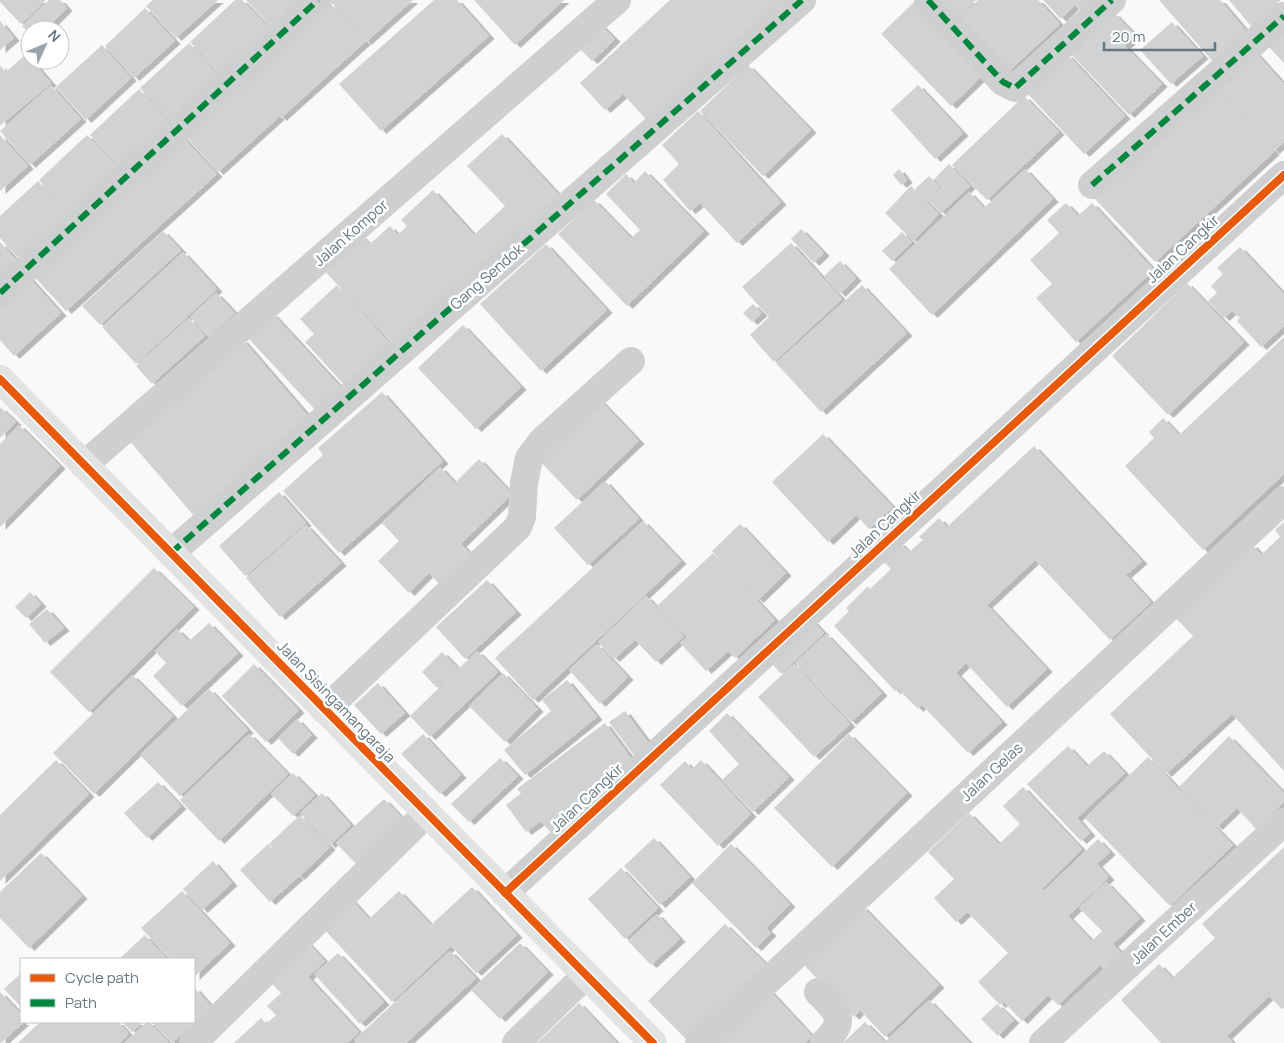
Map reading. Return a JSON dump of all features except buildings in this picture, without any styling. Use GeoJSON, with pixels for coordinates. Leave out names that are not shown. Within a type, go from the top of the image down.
{"type":"FeatureCollection","features":[{"type":"Feature","properties":{"kind":"street"},"geometry":{"type":"LineString","coordinates":[[0,293],[318,0]]}},
{"type":"Feature","properties":{"kind":"street","name":"Jalan Kompor"},"geometry":{"type":"LineString","coordinates":[[84,465],[617,0]]}},
{"type":"Feature","properties":{"kind":"street","name":"Gang Sendok"},"geometry":{"type":"LineString","coordinates":[[172,554],[802,0]]}},
{"type":"Feature","properties":{"kind":"street"},"geometry":{"type":"LineString","coordinates":[[928,0],[1003,82],[1014,88],[1112,0]]}},
{"type":"Feature","properties":{"kind":"street"},"geometry":{"type":"LineString","coordinates":[[1092,186],[1284,16]]}},
{"type":"Feature","properties":{"kind":"street","name":"Jalan Cangkir"},"geometry":{"type":"LineString","coordinates":[[505,893],[1284,175]]}},
{"type":"Feature","properties":{"kind":"street"},"geometry":{"type":"LineString","coordinates":[[325,710],[518,527],[522,517],[524,482],[529,458],[542,441],[631,360]]}},
{"type":"Feature","properties":{"kind":"street","name":"Jalan Sisingamangaraja"},"geometry":{"type":"LineString","coordinates":[[0,379],[653,1043]]}},
{"type":"Feature","properties":{"kind":"street","name":"Jalan Gelas"},"geometry":{"type":"LineString","coordinates":[[698,1043],[784,966],[1284,500]]}},
{"type":"Feature","properties":{"kind":"street"},"geometry":{"type":"LineString","coordinates":[[193,1043],[427,813]]}},
{"type":"Feature","properties":{"kind":"street","name":"Jalan Ember"},"geometry":{"type":"LineString","coordinates":[[1043,1043],[1284,822]]}},
{"type":"Feature","properties":{"kind":"street"},"geometry":{"type":"LineString","coordinates":[[516,1043],[586,975]]}},
{"type":"Feature","properties":{"kind":"street"},"geometry":{"type":"LineString","coordinates":[[818,992],[837,1012],[838,1022],[835,1033],[824,1043]]}},
{"type":"Feature","properties":{"kind":"marked path"},"geometry":{"type":"LineString","coordinates":[[0,293],[318,0]]}},
{"type":"Feature","properties":{"kind":"marked path"},"geometry":{"type":"LineString","coordinates":[[171,553],[802,0]]}},
{"type":"Feature","properties":{"kind":"marked path"},"geometry":{"type":"LineString","coordinates":[[928,0],[1003,82],[1015,88],[1112,0]]}},
{"type":"Feature","properties":{"kind":"marked path"},"geometry":{"type":"LineString","coordinates":[[1092,185],[1284,16]]}},
{"type":"Feature","properties":{"kind":"cycle path"},"geometry":{"type":"LineString","coordinates":[[505,893],[1284,175]]}},
{"type":"Feature","properties":{"kind":"cycle path"},"geometry":{"type":"LineString","coordinates":[[0,379],[653,1043]]}}]}
